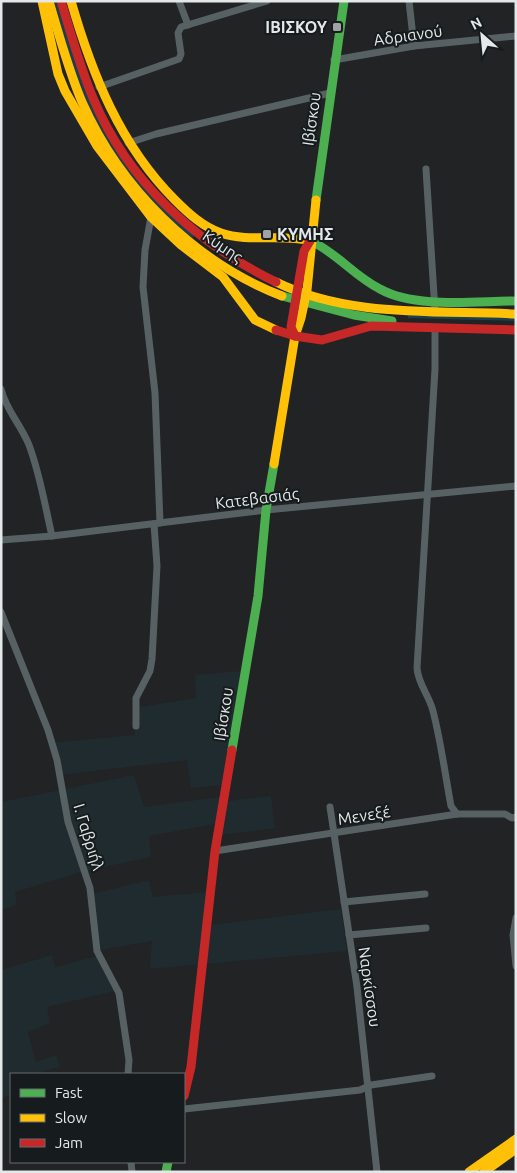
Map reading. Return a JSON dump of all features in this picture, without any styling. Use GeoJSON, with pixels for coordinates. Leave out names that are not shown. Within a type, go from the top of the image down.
{"type":"FeatureCollection","features":[{"type":"Feature","properties":{"kind":"street"},"geometry":{"type":"LineString","coordinates":[[42,1],[53,56],[65,91],[97,146],[151,217],[181,245],[223,276],[255,320],[265,326],[295,336],[322,340],[371,326],[516,330]]}},
{"type":"Feature","properties":{"kind":"street","name":"Κύμης"},"geometry":{"type":"LineString","coordinates":[[50,1],[72,75],[88,115],[109,152],[132,185],[172,227],[206,254],[260,287],[300,302],[388,320],[516,324]]}},
{"type":"Feature","properties":{"kind":"street","name":"Κύμης"},"geometry":{"type":"LineString","coordinates":[[61,1],[82,70],[98,111],[118,145],[146,184],[179,218],[211,244],[255,272],[301,292],[374,308],[516,314]]}},
{"type":"Feature","properties":{"kind":"street"},"geometry":{"type":"LineString","coordinates":[[71,1],[99,87],[128,143],[159,185],[179,204],[211,229],[238,237],[281,236],[310,241],[344,259],[361,278],[382,291],[401,297],[516,301]]}},
{"type":"Feature","properties":{"kind":"street"},"geometry":{"type":"LineString","coordinates":[[179,1],[188,25]]}},
{"type":"Feature","properties":{"kind":"street"},"geometry":{"type":"LineString","coordinates":[[99,87],[177,60],[181,54],[178,33],[182,27],[267,1]]}},
{"type":"Feature","properties":{"kind":"street","name":"Ιβίσκου"},"geometry":{"type":"LineString","coordinates":[[185,1092],[191,1067],[199,1009],[215,851],[258,596],[266,510],[295,336],[291,327],[300,302],[304,251],[310,241],[334,60],[344,1]]}},
{"type":"Feature","properties":{"kind":"street"},"geometry":{"type":"LineString","coordinates":[[409,1],[414,46]]}},
{"type":"Feature","properties":{"kind":"street","name":"Αδριανού"},"geometry":{"type":"LineString","coordinates":[[334,60],[414,46],[516,36]]}},
{"type":"Feature","properties":{"kind":"street"},"geometry":{"type":"LineString","coordinates":[[128,143],[156,134],[330,93]]}},
{"type":"Feature","properties":{"kind":"street"},"geometry":{"type":"LineString","coordinates":[[426,169],[435,311]]}},
{"type":"Feature","properties":{"kind":"street"},"geometry":{"type":"LineString","coordinates":[[136,726],[136,698],[150,671],[152,658],[157,566],[155,393],[143,287],[145,250],[151,217]]}},
{"type":"Feature","properties":{"kind":"street"},"geometry":{"type":"LineString","coordinates":[[435,328],[435,369],[416,668],[420,685],[427,694],[433,710],[451,806],[457,814]]}},
{"type":"Feature","properties":{"kind":"street"},"geometry":{"type":"LineString","coordinates":[[1,389],[2,399],[30,446],[52,536]]}},
{"type":"Feature","properties":{"kind":"street","name":"Κατεβασιάς"},"geometry":{"type":"LineString","coordinates":[[1,540],[52,536],[266,510],[516,486]]}},
{"type":"Feature","properties":{"kind":"street","name":"Ι. Γαβριήλ"},"geometry":{"type":"LineString","coordinates":[[1,612],[48,730],[57,760],[68,822],[88,882],[97,951],[118,993],[129,1060],[128,1073]]}},
{"type":"Feature","properties":{"kind":"street","name":"Ναρκίσσου"},"geometry":{"type":"LineString","coordinates":[[330,807],[357,987],[378,1172]]}},
{"type":"Feature","properties":{"kind":"street","name":"Μενεξέ"},"geometry":{"type":"LineString","coordinates":[[215,851],[457,814],[505,814],[514,819]]}},
{"type":"Feature","properties":{"kind":"street"},"geometry":{"type":"LineString","coordinates":[[344,902],[426,894]]}},
{"type":"Feature","properties":{"kind":"street"},"geometry":{"type":"LineString","coordinates":[[516,918],[513,935],[516,966]]}},
{"type":"Feature","properties":{"kind":"street"},"geometry":{"type":"LineString","coordinates":[[349,935],[426,928]]}},
{"type":"Feature","properties":{"kind":"street"},"geometry":{"type":"LineString","coordinates":[[185,1109],[360,1090],[432,1076]]}},
{"type":"Feature","properties":{"kind":"street"},"geometry":{"type":"LineString","coordinates":[[469,1172],[516,1139]]}},
{"type":"Feature","properties":{"kind":"street"},"geometry":{"type":"LineString","coordinates":[[484,1172],[516,1148]]}},
{"type":"Feature","properties":{"kind":"shaded area"},"geometry":{"type":"Polygon","coordinates":[[[54,1],[56,1],[103,129],[194,236],[192,239],[162,212],[135,182],[100,132],[91,114],[70,58],[54,1]]]}},
{"type":"Feature","properties":{"kind":"shaded area"},"geometry":{"type":"Polygon","coordinates":[[[408,314],[516,317],[516,321],[408,318],[408,314]]]}},
{"type":"Feature","properties":{"kind":"shaded area"},"geometry":{"type":"Polygon","coordinates":[[[241,671],[223,785],[191,788],[187,760],[61,775],[52,743],[135,735],[133,708],[196,698],[195,675],[241,671]]]}},
{"type":"Feature","properties":{"kind":"shaded area"},"geometry":{"type":"Polygon","coordinates":[[[134,775],[144,807],[220,797],[221,802],[271,796],[275,828],[213,836],[215,824],[149,836],[151,857],[81,872],[15,892],[17,905],[1,910],[1,802],[134,775]]]}},
{"type":"Feature","properties":{"kind":"shaded area"},"geometry":{"type":"Polygon","coordinates":[[[149,880],[153,897],[206,892],[203,926],[341,909],[347,951],[150,969],[152,941],[100,950],[92,894],[149,880]]]}},
{"type":"Feature","properties":{"kind":"shaded area"},"geometry":{"type":"Polygon","coordinates":[[[52,955],[55,967],[101,955],[119,990],[47,1007],[50,1023],[28,1032],[36,1062],[56,1055],[60,1067],[37,1073],[10,1073],[10,1095],[1,1098],[1,970],[52,955]]]}},
{"type":"Feature","properties":{"kind":"traffic: fast"},"geometry":{"type":"LineString","coordinates":[[316,200],[344,1]]}},
{"type":"Feature","properties":{"kind":"traffic: fast"},"geometry":{"type":"LineString","coordinates":[[311,241],[329,252],[371,284],[394,295],[428,302],[516,301]]}},
{"type":"Feature","properties":{"kind":"traffic: fast"},"geometry":{"type":"LineString","coordinates":[[282,296],[354,315],[392,321]]}},
{"type":"Feature","properties":{"kind":"traffic: fast"},"geometry":{"type":"LineString","coordinates":[[232,750],[258,596],[266,510],[274,464]]}},
{"type":"Feature","properties":{"kind":"traffic: fast"},"geometry":{"type":"LineString","coordinates":[[166,1172],[168,1163]]}},
{"type":"Feature","properties":{"kind":"traffic: slow"},"geometry":{"type":"LineString","coordinates":[[42,1],[58,74],[65,91],[97,146],[151,217],[181,245],[223,277],[255,320],[276,330]]}},
{"type":"Feature","properties":{"kind":"traffic: slow"},"geometry":{"type":"LineString","coordinates":[[49,1],[68,65],[82,102],[98,134],[117,164],[139,192],[163,218],[190,242],[219,263],[250,281],[282,296]]}},
{"type":"Feature","properties":{"kind":"traffic: slow"},"geometry":{"type":"LineString","coordinates":[[71,1],[88,55],[123,132],[138,156],[175,200],[202,223],[221,233],[243,237],[288,238],[311,241]]}},
{"type":"Feature","properties":{"kind":"traffic: slow"},"geometry":{"type":"LineString","coordinates":[[274,464],[295,336],[307,290],[316,200]]}},
{"type":"Feature","properties":{"kind":"traffic: slow"},"geometry":{"type":"LineString","coordinates":[[276,282],[304,294],[333,302],[363,307],[425,312],[516,314]]}},
{"type":"Feature","properties":{"kind":"traffic: slow"},"geometry":{"type":"LineString","coordinates":[[469,1172],[516,1139]]}},
{"type":"Feature","properties":{"kind":"traffic: slow"},"geometry":{"type":"LineString","coordinates":[[484,1172],[516,1149]]}},
{"type":"Feature","properties":{"kind":"traffic: jam"},"geometry":{"type":"LineString","coordinates":[[61,1],[93,98],[125,157],[145,183],[192,229],[219,249],[276,282]]}},
{"type":"Feature","properties":{"kind":"traffic: jam"},"geometry":{"type":"LineString","coordinates":[[295,336],[291,327],[304,251],[310,241]]}},
{"type":"Feature","properties":{"kind":"traffic: jam"},"geometry":{"type":"LineString","coordinates":[[276,330],[295,336],[322,340],[371,326],[516,330]]}},
{"type":"Feature","properties":{"kind":"traffic: jam"},"geometry":{"type":"LineString","coordinates":[[185,1092],[191,1067],[215,851],[232,750]]}},
{"type":"Feature","properties":{"kind":"place","name":"ΙΒΙΣΚΟΥ"},"geometry":{"type":"Point","coordinates":[337,27]}},
{"type":"Feature","properties":{"kind":"place","name":"ΚΥΜΗΣ"},"geometry":{"type":"Point","coordinates":[267,234]}}]}
